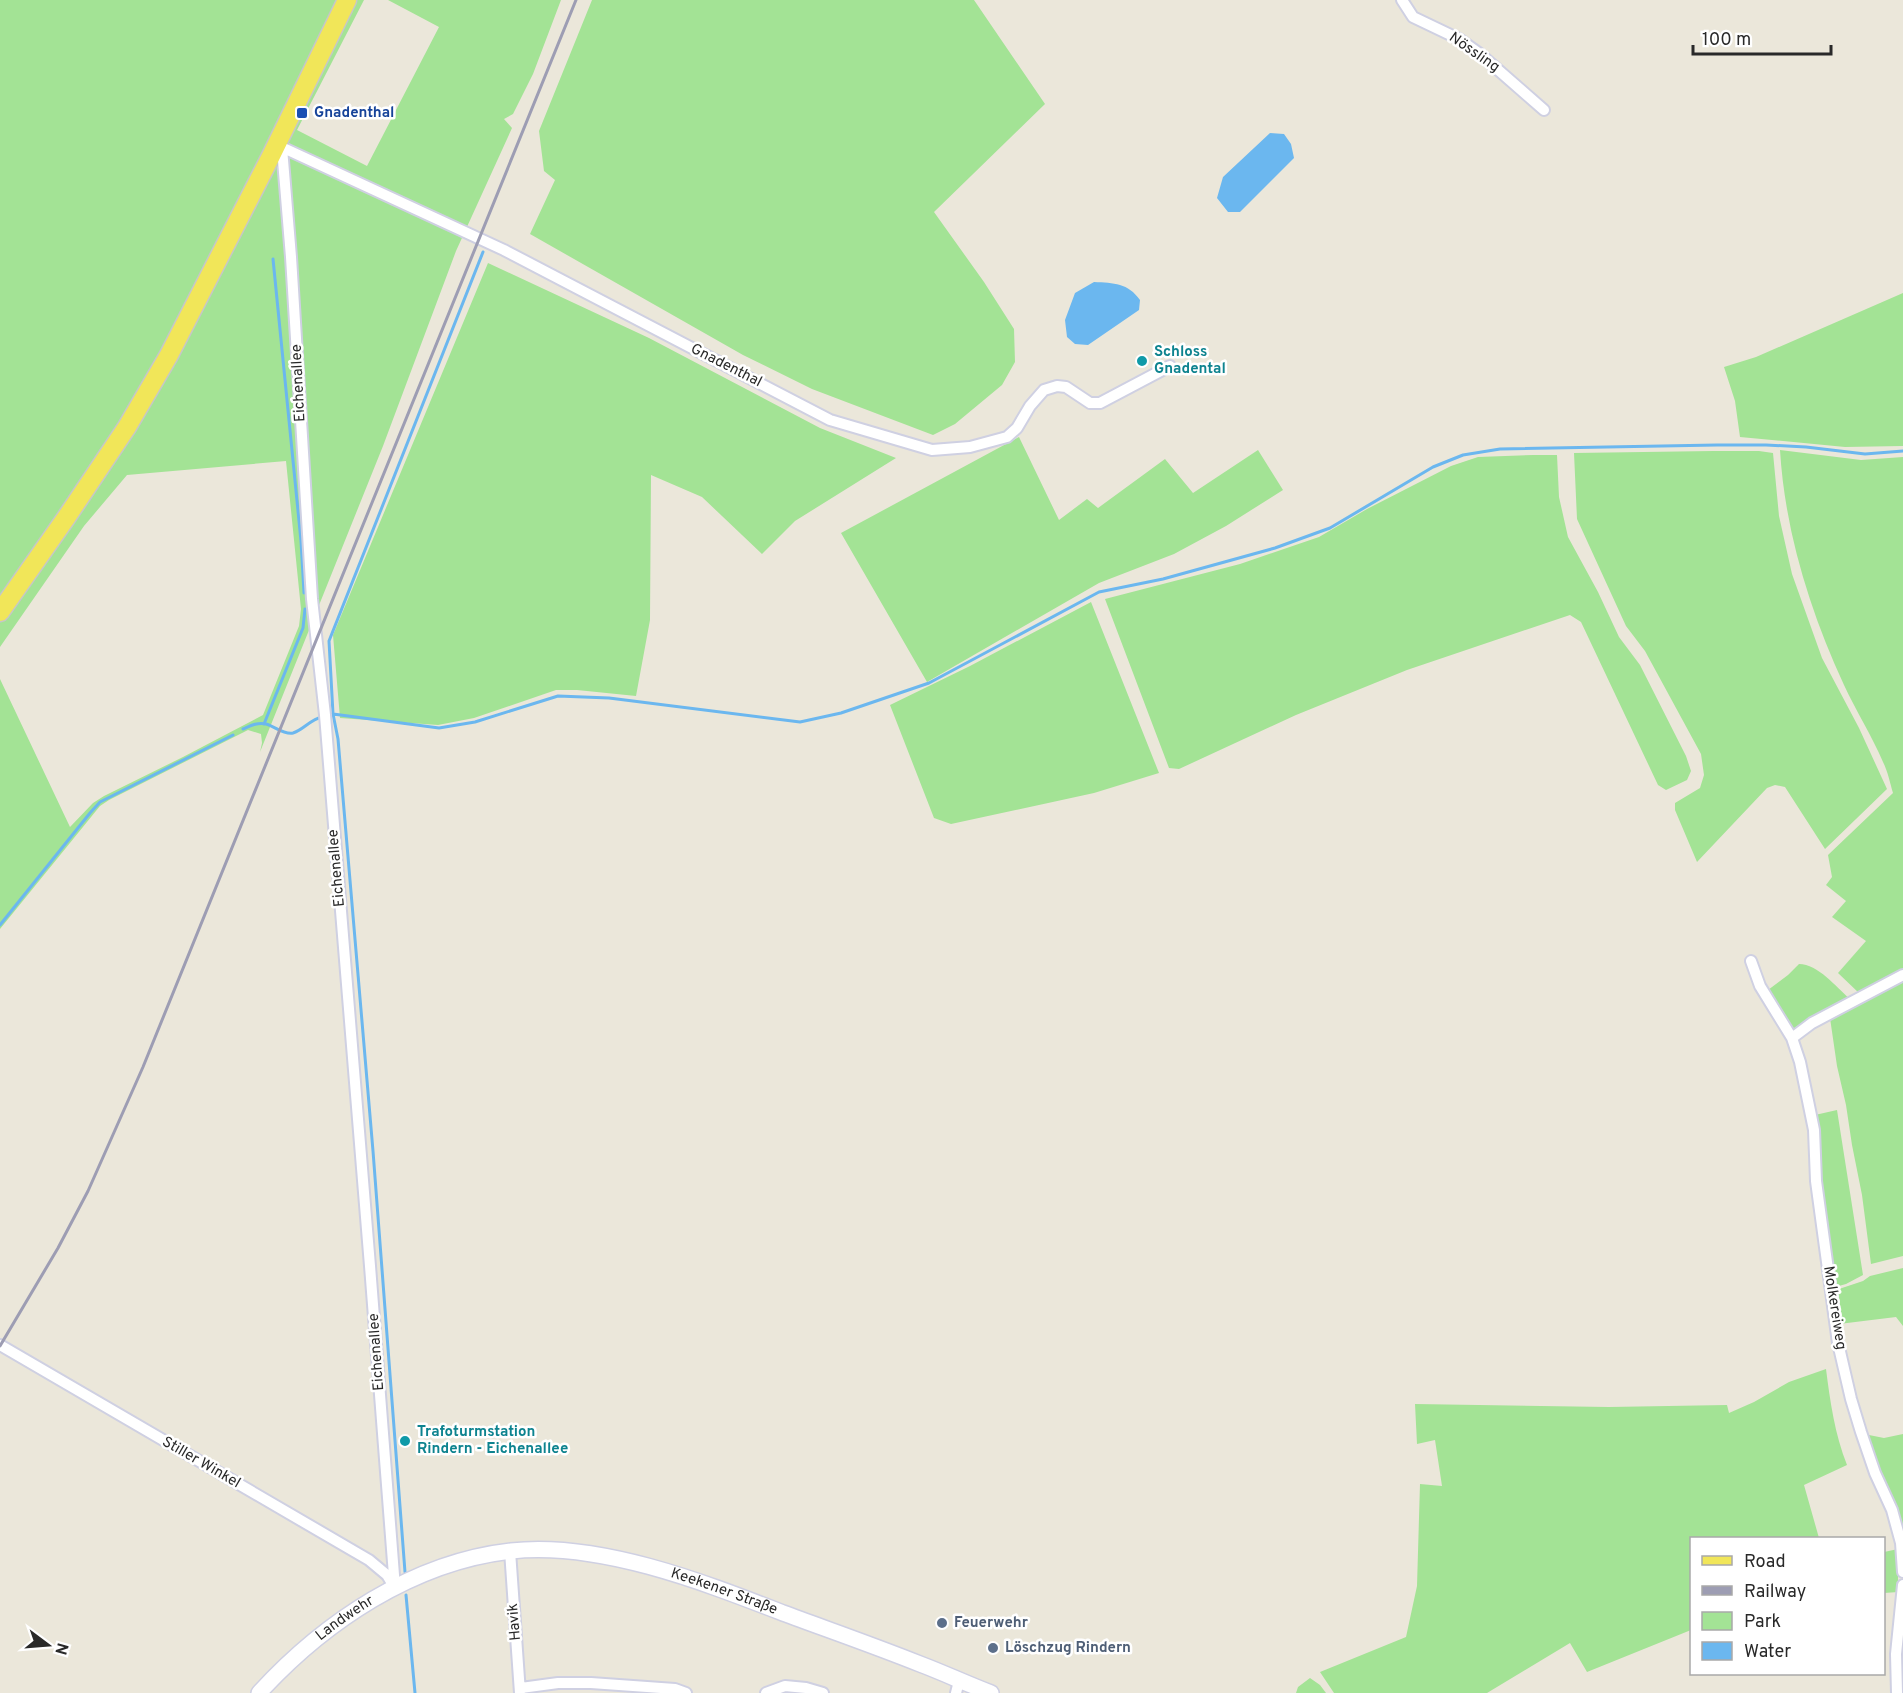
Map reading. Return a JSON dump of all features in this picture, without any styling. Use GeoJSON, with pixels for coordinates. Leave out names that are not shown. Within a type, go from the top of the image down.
{"type":"FeatureCollection","features":[{"type":"Feature","properties":{"kind":"main road"},"geometry":{"type":"LineString","coordinates":[[0,612],[66,518],[149,390],[279,147],[347,0]]}},
{"type":"Feature","properties":{"kind":"main road","name":"Keekener Straße"},"geometry":{"type":"LineString","coordinates":[[446,1564],[510,1551],[554,1550],[635,1563],[726,1591],[917,1663],[957,1687],[991,1693]]}},
{"type":"Feature","properties":{"kind":"main road","name":"Landwehr"},"geometry":{"type":"LineString","coordinates":[[258,1693],[308,1646],[376,1597],[446,1564]]}},
{"type":"Feature","properties":{"kind":"street","name":"Nössling"},"geometry":{"type":"LineString","coordinates":[[1402,0],[1413,17],[1459,39],[1544,110]]}},
{"type":"Feature","properties":{"kind":"street","name":"Gnadenthal"},"geometry":{"type":"LineString","coordinates":[[279,147],[504,250],[830,420],[932,450],[970,447],[1007,437],[1017,428],[1030,406],[1044,390],[1057,386],[1066,387],[1090,404],[1100,403],[1170,366]]}},
{"type":"Feature","properties":{"kind":"street","name":"Eichenallee"},"geometry":{"type":"LineString","coordinates":[[279,147],[292,268],[312,599],[325,720],[370,1255],[394,1588]]}},
{"type":"Feature","properties":{"kind":"street","name":"Molkereiweg"},"geometry":{"type":"LineString","coordinates":[[1751,961],[1760,986],[1792,1038],[1800,1062],[1814,1130],[1816,1180],[1838,1343],[1861,1432],[1875,1473],[1892,1510],[1901,1543],[1903,1572]]}},
{"type":"Feature","properties":{"kind":"street"},"geometry":{"type":"LineString","coordinates":[[1792,1038],[1812,1023],[1903,975]]}},
{"type":"Feature","properties":{"kind":"street","name":"Stiller Winkel"},"geometry":{"type":"LineString","coordinates":[[0,1345],[369,1560],[387,1575],[394,1588]]}},
{"type":"Feature","properties":{"kind":"street","name":"Havik"},"geometry":{"type":"LineString","coordinates":[[510,1551],[520,1690]]}},
{"type":"Feature","properties":{"kind":"street"},"geometry":{"type":"LineString","coordinates":[[1897,1693],[1896,1654],[1903,1585]]}},
{"type":"Feature","properties":{"kind":"street"},"geometry":{"type":"LineString","coordinates":[[520,1690],[558,1683],[591,1683],[675,1689],[686,1693]]}},
{"type":"Feature","properties":{"kind":"street"},"geometry":{"type":"LineString","coordinates":[[765,1693],[785,1686],[806,1688],[823,1693]]}},
{"type":"Feature","properties":{"kind":"green space"},"geometry":{"type":"Polygon","coordinates":[[[0,0],[364,0],[297,130],[367,166],[439,27],[388,0],[561,0],[533,74],[513,114],[504,119],[512,128],[456,251],[383,446],[260,752],[261,734],[248,730],[100,806],[0,929],[0,679],[70,827],[93,803],[104,796],[263,715],[299,626],[301,609],[286,461],[127,475],[84,526],[0,647],[0,0]]]}},
{"type":"Feature","properties":{"kind":"green space"},"geometry":{"type":"Polygon","coordinates":[[[592,0],[974,0],[1045,104],[934,212],[1014,329],[1015,362],[1002,385],[955,424],[933,435],[812,389],[743,355],[530,234],[555,180],[544,171],[539,131],[592,0]]]}},
{"type":"Feature","properties":{"kind":"green space"},"geometry":{"type":"Polygon","coordinates":[[[488,263],[649,338],[820,428],[896,458],[795,521],[762,554],[702,497],[651,475],[650,620],[636,696],[556,690],[474,718],[438,725],[340,718],[333,635],[488,263]]]}},
{"type":"Feature","properties":{"kind":"green space"},"geometry":{"type":"Polygon","coordinates":[[[1903,293],[1903,446],[1845,447],[1740,437],[1735,401],[1724,367],[1756,357],[1903,293]]]}},
{"type":"Feature","properties":{"kind":"green space"},"geometry":{"type":"Polygon","coordinates":[[[1019,437],[1059,520],[1087,499],[1098,508],[1165,459],[1193,493],[1258,450],[1283,490],[1226,526],[1174,554],[1099,583],[927,682],[841,533],[1019,437]]]}},
{"type":"Feature","properties":{"kind":"green space"},"geometry":{"type":"Polygon","coordinates":[[[1780,450],[1861,460],[1903,457],[1903,970],[1860,994],[1838,973],[1866,941],[1832,917],[1846,901],[1826,885],[1832,877],[1828,855],[1893,793],[1885,766],[1844,685],[1810,600],[1787,511],[1780,450]]]}},
{"type":"Feature","properties":{"kind":"green space"},"geometry":{"type":"Polygon","coordinates":[[[1713,451],[1773,453],[1779,516],[1792,574],[1822,658],[1859,728],[1887,789],[1825,849],[1785,787],[1775,785],[1767,788],[1697,862],[1675,810],[1675,803],[1700,788],[1704,775],[1701,754],[1645,651],[1626,626],[1577,519],[1574,453],[1713,451]]]}},
{"type":"Feature","properties":{"kind":"green space"},"geometry":{"type":"Polygon","coordinates":[[[1557,455],[1559,497],[1568,537],[1619,637],[1640,665],[1686,756],[1691,771],[1687,780],[1666,790],[1658,785],[1581,622],[1570,615],[1407,670],[1296,715],[1179,769],[1169,768],[1105,599],[1240,564],[1319,537],[1367,509],[1451,466],[1478,457],[1557,455]]]}},
{"type":"Feature","properties":{"kind":"green space"},"geometry":{"type":"Polygon","coordinates":[[[1091,602],[1159,773],[1094,793],[951,824],[934,818],[890,705],[1091,602]]]}},
{"type":"Feature","properties":{"kind":"green space"},"geometry":{"type":"Polygon","coordinates":[[[1799,964],[1820,972],[1850,999],[1795,1032],[1768,990],[1799,964]]]}},
{"type":"Feature","properties":{"kind":"green space"},"geometry":{"type":"Polygon","coordinates":[[[1903,977],[1903,1256],[1871,1264],[1862,1195],[1830,1018],[1903,977]]]}},
{"type":"Feature","properties":{"kind":"green space"},"geometry":{"type":"Polygon","coordinates":[[[1837,1110],[1863,1275],[1835,1287],[1821,1192],[1815,1115],[1837,1110]]]}},
{"type":"Feature","properties":{"kind":"green space"},"geometry":{"type":"Polygon","coordinates":[[[1903,1268],[1903,1326],[1896,1317],[1839,1324],[1836,1290],[1863,1281],[1870,1276],[1903,1268]]]}},
{"type":"Feature","properties":{"kind":"green space"},"geometry":{"type":"Polygon","coordinates":[[[1826,1369],[1836,1430],[1847,1465],[1804,1485],[1819,1537],[1690,1537],[1690,1630],[1587,1672],[1570,1643],[1487,1693],[1334,1693],[1320,1672],[1406,1637],[1417,1586],[1420,1484],[1442,1486],[1435,1440],[1417,1444],[1415,1404],[1609,1407],[1727,1405],[1729,1413],[1789,1382],[1826,1369]]]}},
{"type":"Feature","properties":{"kind":"green space"},"geometry":{"type":"Polygon","coordinates":[[[1903,1434],[1903,1529],[1897,1508],[1867,1438],[1869,1435],[1884,1438],[1903,1434]]]}},
{"type":"Feature","properties":{"kind":"green space"},"geometry":{"type":"Polygon","coordinates":[[[1898,1549],[1898,1592],[1885,1593],[1885,1552],[1898,1549]]]}},
{"type":"Feature","properties":{"kind":"green space"},"geometry":{"type":"Polygon","coordinates":[[[1310,1678],[1326,1693],[1296,1693],[1298,1687],[1310,1678]]]}},
{"type":"Feature","properties":{"kind":"water"},"geometry":{"type":"Polygon","coordinates":[[[1270,133],[1284,134],[1291,144],[1294,158],[1240,212],[1228,212],[1217,198],[1223,177],[1270,133]]]}},
{"type":"Feature","properties":{"kind":"water"},"geometry":{"type":"Polygon","coordinates":[[[1094,282],[1114,284],[1131,290],[1140,300],[1139,310],[1088,345],[1075,344],[1067,337],[1065,320],[1075,293],[1094,282]]]}},
{"type":"Feature","properties":{"kind":"waterway"},"geometry":{"type":"LineString","coordinates":[[405,1572],[373,1151],[338,739],[333,714],[329,641],[483,252]]}},
{"type":"Feature","properties":{"kind":"waterway"},"geometry":{"type":"LineString","coordinates":[[273,259],[301,541],[304,593]]}},
{"type":"Feature","properties":{"kind":"waterway"},"geometry":{"type":"LineString","coordinates":[[329,715],[439,728],[475,722],[558,696],[609,698],[800,722],[841,713],[929,683],[1099,592],[1163,579],[1275,548],[1330,528],[1433,467],[1463,455],[1500,449],[1717,445],[1806,447],[1865,454],[1903,451]]}},
{"type":"Feature","properties":{"kind":"waterway"},"geometry":{"type":"LineString","coordinates":[[264,724],[303,628],[305,609]]}},
{"type":"Feature","properties":{"kind":"waterway"},"geometry":{"type":"LineString","coordinates":[[243,729],[263,724],[286,733],[293,733],[322,717]]}},
{"type":"Feature","properties":{"kind":"waterway"},"geometry":{"type":"LineString","coordinates":[[0,925],[100,802],[233,735]]}},
{"type":"Feature","properties":{"kind":"waterway"},"geometry":{"type":"LineString","coordinates":[[406,1595],[415,1693]]}},
{"type":"Feature","properties":{"kind":"railway"},"geometry":{"type":"LineString","coordinates":[[0,1346],[58,1248],[88,1191],[143,1067],[576,0]]}},
{"type":"Feature","properties":{"kind":"place","name":"Gnadenthal"},"geometry":{"type":"Point","coordinates":[302,113]}},
{"type":"Feature","properties":{"kind":"place","name":"Schloss Gnadental"},"geometry":{"type":"Point","coordinates":[1142,361]}},
{"type":"Feature","properties":{"kind":"place","name":"Trafoturmstation Rindern - Eichenallee"},"geometry":{"type":"Point","coordinates":[405,1441]}},
{"type":"Feature","properties":{"kind":"place","name":"Feuerwehr"},"geometry":{"type":"Point","coordinates":[942,1623]}},
{"type":"Feature","properties":{"kind":"place","name":"Löschzug Rindern"},"geometry":{"type":"Point","coordinates":[993,1648]}}]}
